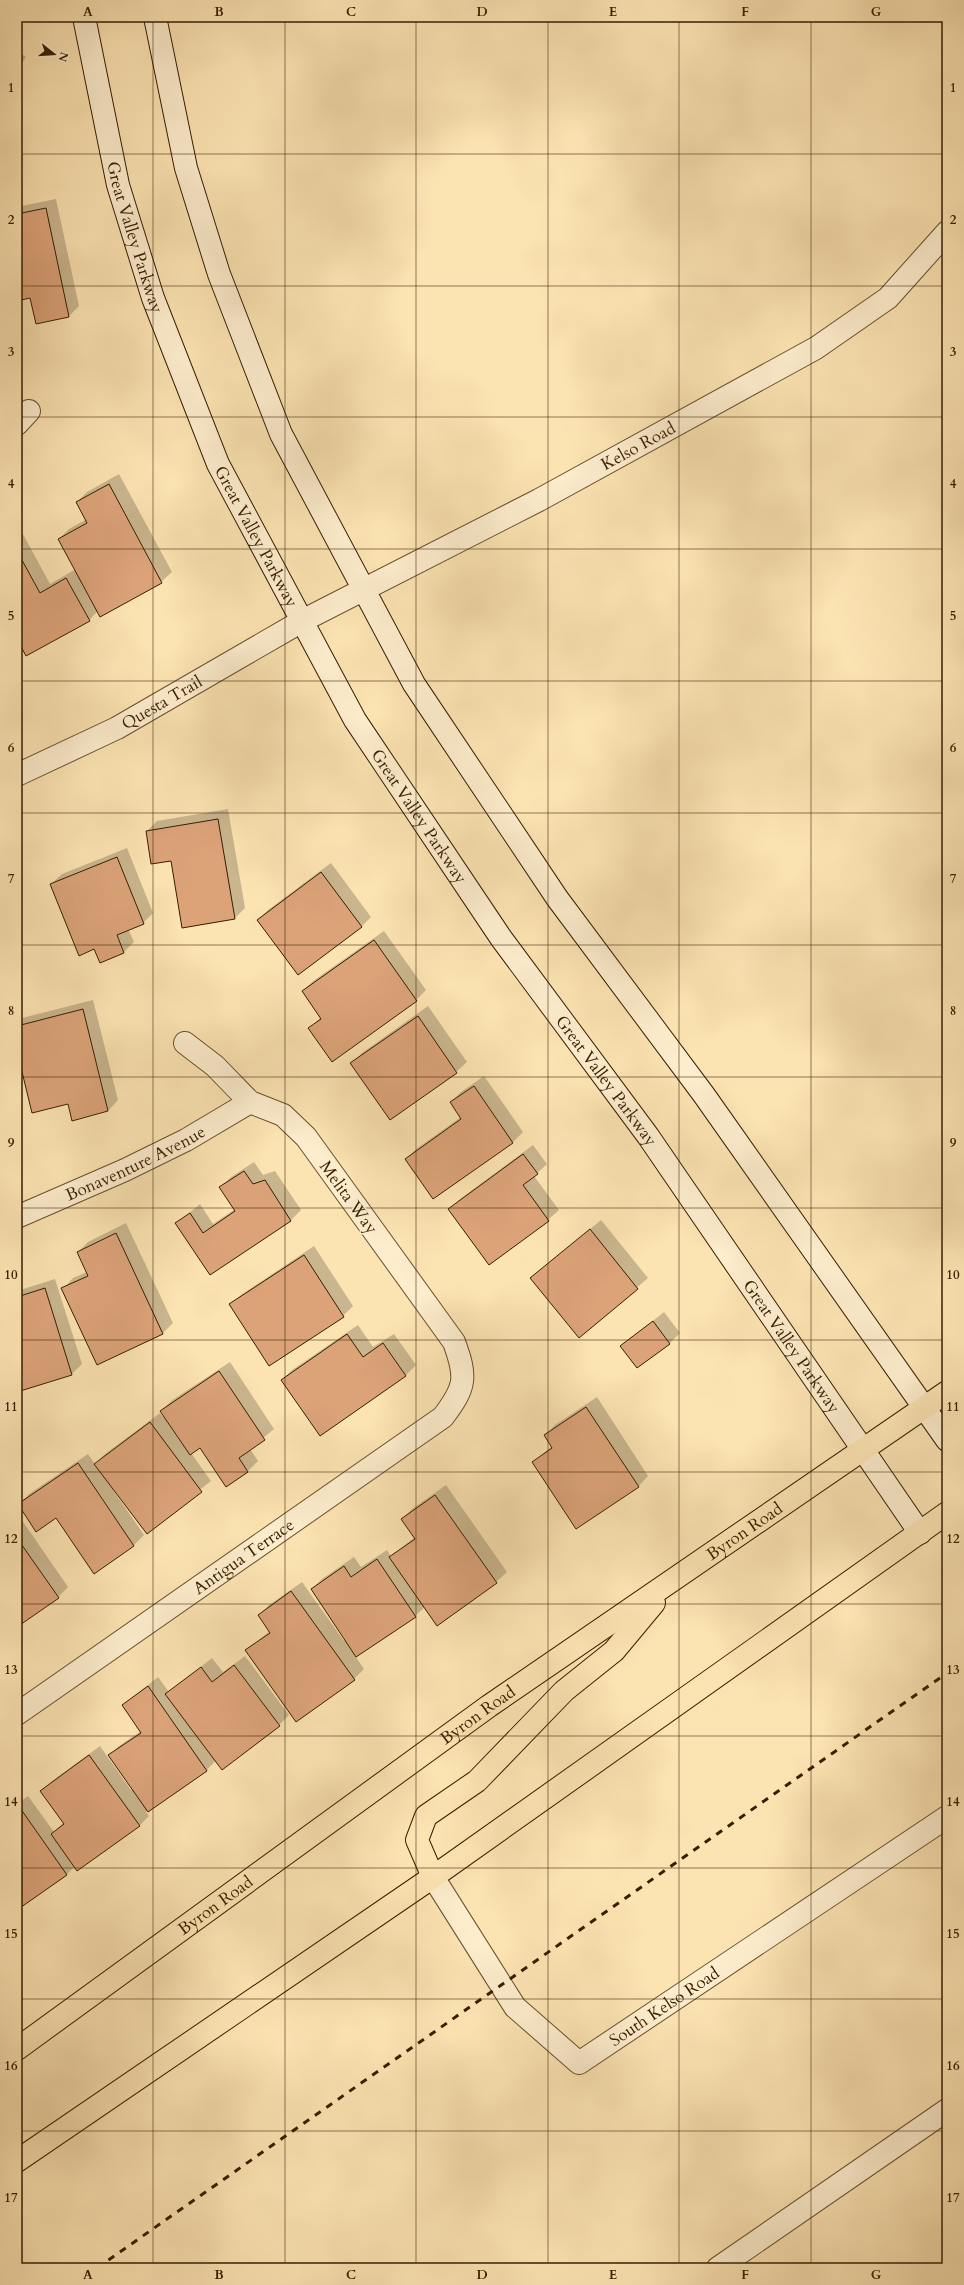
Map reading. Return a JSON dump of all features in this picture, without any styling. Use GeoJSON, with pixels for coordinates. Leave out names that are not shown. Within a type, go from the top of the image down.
{"type":"FeatureCollection","features":[{"type":"Feature","properties":{"kind":"main road","name":"Great Valley Parkway"},"geometry":{"type":"LineString","coordinates":[[84,17],[118,185],[153,298],[218,464],[355,720],[501,938],[648,1136],[920,1533]]}},
{"type":"Feature","properties":{"kind":"main road"},"geometry":{"type":"LineString","coordinates":[[155,17],[186,168],[219,274],[281,434],[414,684],[557,898],[704,1095],[947,1440]]}},
{"type":"Feature","properties":{"kind":"main road","name":"Kelso Road"},"geometry":{"type":"LineString","coordinates":[[302,621],[539,500],[816,348],[888,298],[947,232]]}},
{"type":"Feature","properties":{"kind":"main road","name":"Questa Trail"},"geometry":{"type":"LineString","coordinates":[[17,775],[117,728],[302,621]]}},
{"type":"Feature","properties":{"kind":"main road","name":"Melita Way"},"geometry":{"type":"LineString","coordinates":[[185,1043],[215,1066],[250,1102],[283,1115],[310,1143],[454,1342],[463,1366],[461,1390]]}},
{"type":"Feature","properties":{"kind":"main road","name":"Bonaventure Avenue"},"geometry":{"type":"LineString","coordinates":[[17,1217],[125,1170],[186,1140],[250,1102]]}},
{"type":"Feature","properties":{"kind":"main road","name":"Antigua Terrace"},"geometry":{"type":"LineString","coordinates":[[17,1714],[443,1418],[461,1390]]}},
{"type":"Feature","properties":{"kind":"main road","name":"Byron Road"},"geometry":{"type":"LineString","coordinates":[[17,2049],[489,1706],[947,1392]]}},
{"type":"Feature","properties":{"kind":"main road"},"geometry":{"type":"LineString","coordinates":[[17,2161],[432,1876],[947,1513]]}},
{"type":"Feature","properties":{"kind":"main road"},"geometry":{"type":"LineString","coordinates":[[432,1876],[417,1840],[426,1816],[477,1781],[564,1691],[614,1651],[670,1583]]}},
{"type":"Feature","properties":{"kind":"main road","name":"South Kelso Road"},"geometry":{"type":"LineString","coordinates":[[432,1876],[515,2008],[579,2063],[947,1817]]}},
{"type":"Feature","properties":{"kind":"main road"},"geometry":{"type":"LineString","coordinates":[[718,2268],[947,2110]]}},
{"type":"Feature","properties":{"kind":"building"},"geometry":{"type":"Polygon","coordinates":[[[46,208],[69,317],[36,324],[30,298],[17,301],[17,214],[46,208]]]}},
{"type":"Feature","properties":{"kind":"building"},"geometry":{"type":"Polygon","coordinates":[[[109,484],[162,583],[100,617],[58,539],[87,523],[76,502],[109,484]]]}},
{"type":"Feature","properties":{"kind":"building"},"geometry":{"type":"Polygon","coordinates":[[[17,551],[40,593],[66,578],[90,621],[26,656],[17,639],[17,551]]]}},
{"type":"Feature","properties":{"kind":"building"},"geometry":{"type":"Polygon","coordinates":[[[218,819],[235,919],[182,928],[171,861],[151,864],[146,831],[218,819]]]}},
{"type":"Feature","properties":{"kind":"building"},"geometry":{"type":"Polygon","coordinates":[[[117,857],[144,924],[117,935],[124,953],[100,963],[94,949],[79,956],[50,884],[117,857]]]}},
{"type":"Feature","properties":{"kind":"building"},"geometry":{"type":"Polygon","coordinates":[[[321,872],[362,927],[298,975],[257,920],[321,872]]]}},
{"type":"Feature","properties":{"kind":"building"},"geometry":{"type":"Polygon","coordinates":[[[374,940],[417,1001],[332,1062],[308,1028],[321,1019],[302,991],[374,940]]]}},
{"type":"Feature","properties":{"kind":"building"},"geometry":{"type":"Polygon","coordinates":[[[83,1009],[108,1111],[72,1121],[68,1104],[32,1113],[17,1051],[17,1026],[83,1009]]]}},
{"type":"Feature","properties":{"kind":"building"},"geometry":{"type":"Polygon","coordinates":[[[418,1016],[457,1073],[390,1120],[350,1063],[418,1016]]]}},
{"type":"Feature","properties":{"kind":"building"},"geometry":{"type":"Polygon","coordinates":[[[474,1086],[513,1143],[433,1199],[405,1159],[461,1119],[450,1102],[474,1086]]]}},
{"type":"Feature","properties":{"kind":"building"},"geometry":{"type":"Polygon","coordinates":[[[523,1154],[538,1174],[523,1185],[549,1221],[489,1265],[448,1209],[523,1154]]]}},
{"type":"Feature","properties":{"kind":"building"},"geometry":{"type":"Polygon","coordinates":[[[244,1171],[253,1184],[265,1180],[291,1221],[210,1275],[175,1223],[190,1213],[203,1233],[235,1211],[219,1187],[244,1171]]]}},
{"type":"Feature","properties":{"kind":"building"},"geometry":{"type":"Polygon","coordinates":[[[590,1229],[638,1289],[579,1338],[530,1278],[590,1229]]]}},
{"type":"Feature","properties":{"kind":"building"},"geometry":{"type":"Polygon","coordinates":[[[116,1233],[163,1334],[97,1365],[61,1288],[88,1276],[77,1252],[116,1233]]]}},
{"type":"Feature","properties":{"kind":"building"},"geometry":{"type":"Polygon","coordinates":[[[304,1255],[344,1317],[269,1366],[229,1304],[304,1255]]]}},
{"type":"Feature","properties":{"kind":"building"},"geometry":{"type":"Polygon","coordinates":[[[45,1288],[72,1375],[17,1392],[17,1297],[45,1288]]]}},
{"type":"Feature","properties":{"kind":"building"},"geometry":{"type":"Polygon","coordinates":[[[653,1321],[670,1344],[637,1368],[620,1346],[653,1321]]]}},
{"type":"Feature","properties":{"kind":"building"},"geometry":{"type":"Polygon","coordinates":[[[347,1334],[363,1357],[383,1343],[406,1376],[320,1436],[281,1380],[347,1334]]]}},
{"type":"Feature","properties":{"kind":"building"},"geometry":{"type":"Polygon","coordinates":[[[219,1371],[265,1440],[239,1458],[248,1472],[226,1487],[200,1448],[190,1455],[160,1411],[219,1371]]]}},
{"type":"Feature","properties":{"kind":"building"},"geometry":{"type":"Polygon","coordinates":[[[586,1407],[639,1487],[576,1529],[532,1462],[552,1448],[544,1435],[586,1407]]]}},
{"type":"Feature","properties":{"kind":"building"},"geometry":{"type":"Polygon","coordinates":[[[150,1422],[202,1492],[147,1534],[94,1464],[150,1422]]]}},
{"type":"Feature","properties":{"kind":"building"},"geometry":{"type":"Polygon","coordinates":[[[78,1463],[134,1546],[94,1574],[56,1518],[36,1532],[18,1504],[78,1463]]]}},
{"type":"Feature","properties":{"kind":"building"},"geometry":{"type":"Polygon","coordinates":[[[435,1495],[497,1583],[437,1626],[389,1557],[415,1539],[401,1519],[435,1495]]]}},
{"type":"Feature","properties":{"kind":"building"},"geometry":{"type":"Polygon","coordinates":[[[17,1538],[59,1598],[17,1627],[17,1538]]]}},
{"type":"Feature","properties":{"kind":"building"},"geometry":{"type":"Polygon","coordinates":[[[377,1559],[416,1617],[356,1657],[311,1589],[344,1566],[351,1577],[377,1559]]]}},
{"type":"Feature","properties":{"kind":"building"},"geometry":{"type":"Polygon","coordinates":[[[291,1591],[355,1680],[296,1722],[245,1650],[270,1633],[258,1615],[291,1591]]]}},
{"type":"Feature","properties":{"kind":"building"},"geometry":{"type":"Polygon","coordinates":[[[234,1665],[280,1726],[222,1770],[165,1694],[201,1667],[212,1682],[234,1665]]]}},
{"type":"Feature","properties":{"kind":"building"},"geometry":{"type":"Polygon","coordinates":[[[148,1686],[207,1771],[148,1812],[108,1755],[141,1733],[122,1705],[148,1686]]]}},
{"type":"Feature","properties":{"kind":"building"},"geometry":{"type":"Polygon","coordinates":[[[89,1755],[140,1826],[77,1871],[51,1834],[64,1824],[40,1791],[89,1755]]]}},
{"type":"Feature","properties":{"kind":"building"},"geometry":{"type":"Polygon","coordinates":[[[18,1805],[67,1875],[17,1910],[17,1806],[18,1805]]]}},
{"type":"Feature","properties":{"kind":"railway"},"geometry":{"type":"LineString","coordinates":[[97,2268],[947,1673]]}}]}
